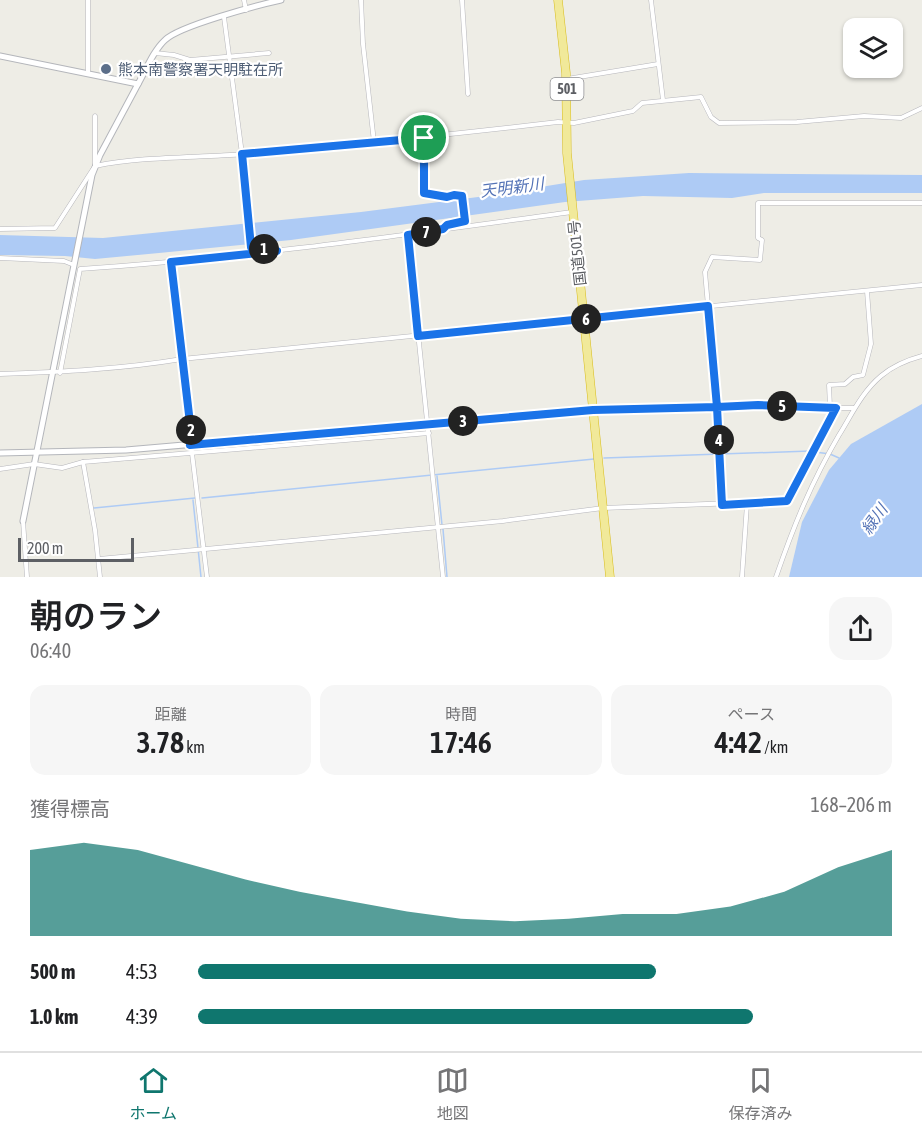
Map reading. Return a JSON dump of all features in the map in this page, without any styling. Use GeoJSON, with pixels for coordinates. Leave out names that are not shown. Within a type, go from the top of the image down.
{"type":"FeatureCollection","features":[{"type":"Feature","properties":{"kind":"highway","name":"国道501号"},"geometry":{"type":"LineString","coordinates":[[558,0],[567,79],[569,179],[610,577]]}},
{"type":"Feature","properties":{"kind":"street"},"geometry":{"type":"LineString","coordinates":[[88,0],[88,73]]}},
{"type":"Feature","properties":{"kind":"street"},"geometry":{"type":"LineString","coordinates":[[244,0],[246,10]]}},
{"type":"Feature","properties":{"kind":"street"},"geometry":{"type":"LineString","coordinates":[[0,229],[54,229],[94,166],[155,53],[166,38],[191,27],[281,0]]}},
{"type":"Feature","properties":{"kind":"street"},"geometry":{"type":"LineString","coordinates":[[361,0],[363,44],[374,142]]}},
{"type":"Feature","properties":{"kind":"street"},"geometry":{"type":"LineString","coordinates":[[462,0],[468,94]]}},
{"type":"Feature","properties":{"kind":"street"},"geometry":{"type":"LineString","coordinates":[[651,0],[663,100]]}},
{"type":"Feature","properties":{"kind":"street"},"geometry":{"type":"LineString","coordinates":[[224,17],[242,154],[251,247],[277,251]]}},
{"type":"Feature","properties":{"kind":"street"},"geometry":{"type":"LineString","coordinates":[[155,53],[190,60],[269,53]]}},
{"type":"Feature","properties":{"kind":"street"},"geometry":{"type":"LineString","coordinates":[[0,56],[138,84]]}},
{"type":"Feature","properties":{"kind":"street"},"geometry":{"type":"LineString","coordinates":[[567,79],[658,64]]}},
{"type":"Feature","properties":{"kind":"street"},"geometry":{"type":"LineString","coordinates":[[94,166],[152,159],[242,154],[424,138],[567,122],[633,111],[642,103],[701,97],[711,117],[719,123],[797,122],[864,116],[901,118],[922,108]]}},
{"type":"Feature","properties":{"kind":"street"},"geometry":{"type":"LineString","coordinates":[[27,577],[23,521],[94,166],[95,116]]}},
{"type":"Feature","properties":{"kind":"street"},"geometry":{"type":"LineString","coordinates":[[424,138],[424,193],[447,197],[462,196],[465,221],[447,225],[443,229]]}},
{"type":"Feature","properties":{"kind":"street"},"geometry":{"type":"LineString","coordinates":[[722,505],[717,407],[705,272],[712,257],[760,260],[762,240],[758,238],[758,203],[922,203]]}},
{"type":"Feature","properties":{"kind":"street"},"geometry":{"type":"LineString","coordinates":[[60,373],[80,268],[171,262],[277,251],[573,211]]}},
{"type":"Feature","properties":{"kind":"street"},"geometry":{"type":"LineString","coordinates":[[408,235],[443,577]]}},
{"type":"Feature","properties":{"kind":"street"},"geometry":{"type":"LineString","coordinates":[[0,258],[75,263]]}},
{"type":"Feature","properties":{"kind":"street"},"geometry":{"type":"LineString","coordinates":[[171,262],[192,440],[190,445],[193,454],[207,577]]}},
{"type":"Feature","properties":{"kind":"street"},"geometry":{"type":"LineString","coordinates":[[0,374],[60,373],[146,365],[182,359],[922,285]]}},
{"type":"Feature","properties":{"kind":"street"},"geometry":{"type":"LineString","coordinates":[[99,559],[503,521],[603,508],[787,501],[833,407],[829,385],[845,384],[853,377],[863,375],[871,344],[867,291]]}},
{"type":"Feature","properties":{"kind":"street"},"geometry":{"type":"LineString","coordinates":[[776,577],[813,481],[855,408],[873,382],[888,370],[922,356]]}},
{"type":"Feature","properties":{"kind":"street"},"geometry":{"type":"LineString","coordinates":[[0,453],[111,451],[593,410],[758,405],[855,408]]}},
{"type":"Feature","properties":{"kind":"street"},"geometry":{"type":"LineString","coordinates":[[0,469],[34,464],[62,468],[83,462],[429,433]]}},
{"type":"Feature","properties":{"kind":"street"},"geometry":{"type":"LineString","coordinates":[[83,462],[100,577]]}},
{"type":"Feature","properties":{"kind":"street"},"geometry":{"type":"LineString","coordinates":[[741,577],[747,504]]}},
{"type":"Feature","properties":{"kind":"water"},"geometry":{"type":"Polygon","coordinates":[[[689,173],[922,175],[922,193],[764,193],[732,198],[643,196],[565,202],[291,240],[95,259],[0,255],[0,235],[103,238],[361,212],[584,180],[689,173]]]}},
{"type":"Feature","properties":{"kind":"water","name":"緑川"},"geometry":{"type":"Polygon","coordinates":[[[922,404],[922,577],[789,577],[802,522],[829,470],[851,444],[922,404]]]}},
{"type":"Feature","properties":{"kind":"waterway"},"geometry":{"type":"LineString","coordinates":[[604,458],[810,451]]}},
{"type":"Feature","properties":{"kind":"waterway"},"geometry":{"type":"LineString","coordinates":[[815,452],[839,458]]}},
{"type":"Feature","properties":{"kind":"waterway"},"geometry":{"type":"LineString","coordinates":[[202,498],[594,459]]}},
{"type":"Feature","properties":{"kind":"waterway"},"geometry":{"type":"LineString","coordinates":[[437,476],[442,525]]}},
{"type":"Feature","properties":{"kind":"waterway"},"geometry":{"type":"LineString","coordinates":[[94,508],[195,498]]}},
{"type":"Feature","properties":{"kind":"waterway"},"geometry":{"type":"LineString","coordinates":[[193,500],[201,577]]}},
{"type":"Feature","properties":{"kind":"waterway"},"geometry":{"type":"LineString","coordinates":[[443,529],[447,577]]}},
{"type":"Feature","properties":{"kind":"place","name":"熊本南警察署天明駐在所"},"geometry":{"type":"Point","coordinates":[106,69]}},
{"type":"Feature","properties":{"kind":"route"},"geometry":{"type":"LineString","coordinates":[[424,138],[242,154],[251,247],[277,251],[171,262],[187,387],[192,440],[190,445],[593,410],[717,407],[722,505],[787,501],[836,408],[758,405],[717,407],[708,306],[418,336],[408,235],[443,229],[447,225],[465,221],[462,196],[447,197],[424,193],[424,138]]}},
{"type":"Feature","properties":{"kind":"water label","name":"天明新川"},"geometry":{"type":"Point","coordinates":[512,187]}}]}
